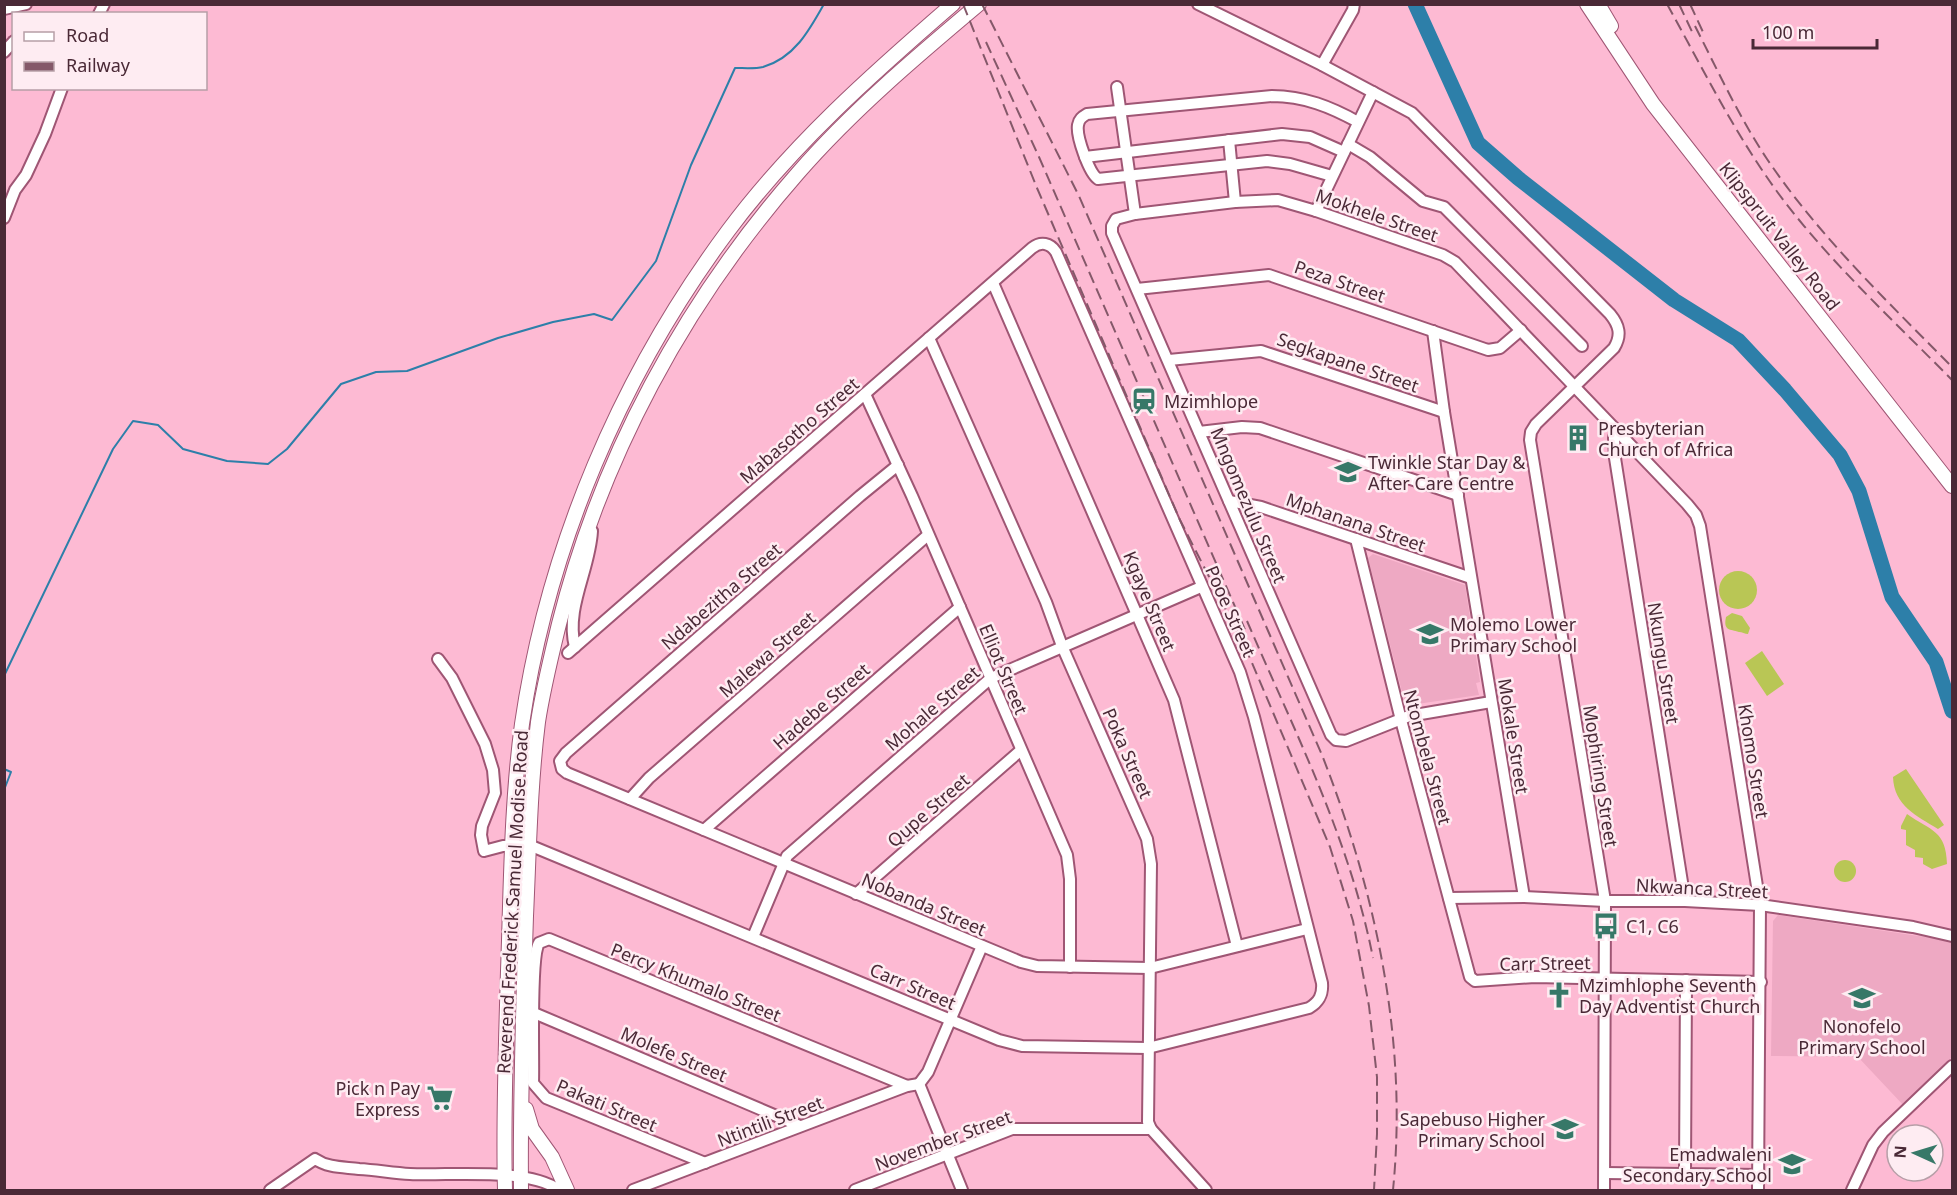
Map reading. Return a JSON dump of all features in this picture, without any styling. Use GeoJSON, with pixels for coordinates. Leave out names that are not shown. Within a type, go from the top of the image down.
{"type":"FeatureCollection","features":[{"type":"Feature","properties":{"kind":"main road","name":"Reverend Frederick Samuel Modise Road"},"geometry":{"type":"LineString","coordinates":[[505,1191],[504,1125],[512,845],[522,724],[544,615],[583,494],[611,427],[650,351],[729,230],[789,158],[843,102],[953,4]]}},
{"type":"Feature","properties":{"kind":"main road","name":"Reverend Frederick Samuel Modise Road"},"geometry":{"type":"LineString","coordinates":[[521,1184],[521,1087],[529,844],[538,724],[567,592],[592,515],[620,448],[662,365],[702,298],[734,252],[799,171],[856,113],[979,4]]}},
{"type":"Feature","properties":{"kind":"main road","name":"Klipspruit Valley Road"},"geometry":{"type":"LineString","coordinates":[[1587,4],[1653,104],[1953,486]]}},
{"type":"Feature","properties":{"kind":"main road","name":"Klipspruit Valley Road"},"geometry":{"type":"LineString","coordinates":[[1598,4],[1636,66],[1669,111],[1953,471]]}},
{"type":"Feature","properties":{"kind":"main road"},"geometry":{"type":"LineString","coordinates":[[521,1087],[530,1124],[552,1157],[567,1191]]}},
{"type":"Feature","properties":{"kind":"street"},"geometry":{"type":"LineString","coordinates":[[4,9],[28,4]]}},
{"type":"Feature","properties":{"kind":"street","name":"Mophiring Street"},"geometry":{"type":"LineString","coordinates":[[1198,4],[1322,65],[1417,117],[1617,322],[1619,335],[1616,345],[1536,424],[1530,440],[1605,901],[1604,1191]]}},
{"type":"Feature","properties":{"kind":"street"},"geometry":{"type":"LineString","coordinates":[[1322,65],[1353,10],[1354,4]]}},
{"type":"Feature","properties":{"kind":"street"},"geometry":{"type":"LineString","coordinates":[[1117,87],[1135,214]]}},
{"type":"Feature","properties":{"kind":"street"},"geometry":{"type":"LineString","coordinates":[[4,218],[15,190],[26,175],[45,134],[61,90]]}},
{"type":"Feature","properties":{"kind":"street"},"geometry":{"type":"LineString","coordinates":[[1316,211],[1373,92]]}},
{"type":"Feature","properties":{"kind":"street"},"geometry":{"type":"LineString","coordinates":[[1332,176],[1280,162],[1267,161],[1098,179],[1091,174],[1078,132],[1078,123],[1087,114],[1287,96],[1313,101],[1358,122]]}},
{"type":"Feature","properties":{"kind":"street"},"geometry":{"type":"LineString","coordinates":[[1085,157],[1282,134],[1310,137],[1346,148],[1370,158],[1423,201],[1444,207],[1582,346]]}},
{"type":"Feature","properties":{"kind":"street"},"geometry":{"type":"LineString","coordinates":[[1229,140],[1235,202]]}},
{"type":"Feature","properties":{"kind":"street","name":"Mokhele Street"},"geometry":{"type":"LineString","coordinates":[[1116,219],[1135,214],[1235,202],[1278,200],[1316,211],[1450,259],[1575,387]]}},
{"type":"Feature","properties":{"kind":"street","name":"Mngomezulu Street"},"geometry":{"type":"LineString","coordinates":[[1116,219],[1112,226],[1112,233],[1330,735],[1336,740],[1346,741],[1401,720]]}},
{"type":"Feature","properties":{"kind":"street","name":"Mabasotho Street"},"geometry":{"type":"LineString","coordinates":[[592,515],[592,537],[578,590],[572,650],[1036,244],[1046,244],[1054,249]]}},
{"type":"Feature","properties":{"kind":"street","name":"Pooe Street"},"geometry":{"type":"LineString","coordinates":[[1054,249],[1234,658],[1245,689],[1322,983],[1322,995],[1317,1003]]}},
{"type":"Feature","properties":{"kind":"street","name":"Peza Street"},"geometry":{"type":"LineString","coordinates":[[1137,289],[1269,275],[1484,348],[1494,350],[1500,348],[1521,330]]}},
{"type":"Feature","properties":{"kind":"street","name":"Kgaye Street"},"geometry":{"type":"LineString","coordinates":[[993,283],[1176,705],[1237,946]]}},
{"type":"Feature","properties":{"kind":"street","name":"Mokale Street"},"geometry":{"type":"LineString","coordinates":[[1433,331],[1444,412],[1524,897]]}},
{"type":"Feature","properties":{"kind":"street","name":"Poka Street"},"geometry":{"type":"LineString","coordinates":[[929,338],[1147,839],[1151,864],[1147,1116],[1151,1129]]}},
{"type":"Feature","properties":{"kind":"street","name":"Segkapane Street"},"geometry":{"type":"LineString","coordinates":[[1169,360],[1261,351],[1444,412]]}},
{"type":"Feature","properties":{"kind":"street","name":"Khomo Street"},"geometry":{"type":"LineString","coordinates":[[1575,387],[1688,504],[1700,526],[1761,905],[1758,1191]]}},
{"type":"Feature","properties":{"kind":"street","name":"Elliot Street"},"geometry":{"type":"LineString","coordinates":[[865,394],[1067,855],[1070,879],[1070,967]]}},
{"type":"Feature","properties":{"kind":"street"},"geometry":{"type":"LineString","coordinates":[[1199,432],[1242,427],[1260,428],[1458,495]]}},
{"type":"Feature","properties":{"kind":"street","name":"Nkungu Street"},"geometry":{"type":"LineString","coordinates":[[1616,430],[1614,448],[1616,469],[1685,901]]}},
{"type":"Feature","properties":{"kind":"street","name":"Ndabezitha Street"},"geometry":{"type":"LineString","coordinates":[[566,753],[898,465]]}},
{"type":"Feature","properties":{"kind":"street","name":"Mphanana Street"},"geometry":{"type":"LineString","coordinates":[[1229,501],[1261,507],[1471,578]]}},
{"type":"Feature","properties":{"kind":"street","name":"Malewa Street"},"geometry":{"type":"LineString","coordinates":[[630,799],[657,771],[928,535]]}},
{"type":"Feature","properties":{"kind":"street","name":"Ntombela Street"},"geometry":{"type":"LineString","coordinates":[[1356,539],[1401,720],[1469,975],[1475,981]]}},
{"type":"Feature","properties":{"kind":"street","name":"Mohale Street"},"geometry":{"type":"LineString","coordinates":[[753,937],[783,863],[794,848],[991,678],[1201,587]]}},
{"type":"Feature","properties":{"kind":"street","name":"Hadebe Street"},"geometry":{"type":"LineString","coordinates":[[704,830],[960,607]]}},
{"type":"Feature","properties":{"kind":"street","name":"Carr Street"},"geometry":{"type":"LineString","coordinates":[[438,659],[452,678],[485,744],[493,770],[495,793],[482,826],[484,851],[529,844],[999,1040],[1022,1046],[1148,1048],[1309,1008],[1317,1003]]}},
{"type":"Feature","properties":{"kind":"street"},"geometry":{"type":"LineString","coordinates":[[1401,720],[1412,715],[1491,702]]}},
{"type":"Feature","properties":{"kind":"street","name":"Qupe Street"},"geometry":{"type":"LineString","coordinates":[[856,894],[1020,751]]}},
{"type":"Feature","properties":{"kind":"street","name":"Nobanda Street"},"geometry":{"type":"LineString","coordinates":[[566,753],[560,762],[564,771],[982,946],[1037,966],[1149,969],[1307,929]]}},
{"type":"Feature","properties":{"kind":"street","name":"Nkwanca Street"},"geometry":{"type":"LineString","coordinates":[[1449,898],[1524,897],[1761,905],[1913,927],[1953,936]]}},
{"type":"Feature","properties":{"kind":"street","name":"Percy Khumalo Street"},"geometry":{"type":"LineString","coordinates":[[534,1013],[535,951],[539,943],[549,939],[907,1086]]}},
{"type":"Feature","properties":{"kind":"street"},"geometry":{"type":"LineString","coordinates":[[962,1191],[920,1084],[928,1072],[982,946]]}},
{"type":"Feature","properties":{"kind":"street","name":"Carr Street"},"geometry":{"type":"LineString","coordinates":[[1475,981],[1535,977],[1761,982]]}},
{"type":"Feature","properties":{"kind":"street"},"geometry":{"type":"LineString","coordinates":[[1685,1174],[1686,980]]}},
{"type":"Feature","properties":{"kind":"street","name":"Molefe Street"},"geometry":{"type":"LineString","coordinates":[[534,1013],[800,1126]]}},
{"type":"Feature","properties":{"kind":"street","name":"Pakati Street"},"geometry":{"type":"LineString","coordinates":[[534,1013],[533,1083],[542,1095],[705,1163]]}},
{"type":"Feature","properties":{"kind":"street"},"geometry":{"type":"LineString","coordinates":[[1852,1191],[1873,1145],[1883,1132],[1953,1066]]}},
{"type":"Feature","properties":{"kind":"street","name":"Ntintili Street"},"geometry":{"type":"LineString","coordinates":[[633,1191],[907,1086],[920,1084]]}},
{"type":"Feature","properties":{"kind":"street","name":"November Street"},"geometry":{"type":"LineString","coordinates":[[855,1191],[1002,1132],[1020,1128],[1151,1129]]}},
{"type":"Feature","properties":{"kind":"street"},"geometry":{"type":"LineString","coordinates":[[1151,1129],[1206,1191]]}},
{"type":"Feature","properties":{"kind":"street"},"geometry":{"type":"LineString","coordinates":[[270,1191],[315,1159],[328,1166],[410,1174],[504,1176],[521,1184],[544,1182],[559,1191]]}},
{"type":"Feature","properties":{"kind":"street"},"geometry":{"type":"LineString","coordinates":[[1605,1173],[1758,1175]]}},
{"type":"Feature","properties":{"kind":"shaded area","name":"Molemo Lower Primary School"},"geometry":{"type":"Polygon","coordinates":[[[1373,554],[1465,585],[1480,682],[1476,683],[1479,695],[1410,705],[1404,700],[1368,558],[1373,554]]]}},
{"type":"Feature","properties":{"kind":"shaded area","name":"Nonofelo Primary School"},"geometry":{"type":"Polygon","coordinates":[[[1778,915],[1952,941],[1952,1057],[1905,1107],[1858,1057],[1771,1056],[1773,921],[1778,915]]]}},
{"type":"Feature","properties":{"kind":"green space"},"geometry":{"type":"Polygon","coordinates":[[[1738,571],[1751,577],[1757,590],[1751,603],[1738,609],[1725,603],[1719,590],[1725,577],[1738,571]]]}},
{"type":"Feature","properties":{"kind":"green space"},"geometry":{"type":"Polygon","coordinates":[[[1732,613],[1742,616],[1750,628],[1748,634],[1726,627],[1726,617],[1732,613]]]}},
{"type":"Feature","properties":{"kind":"green space"},"geometry":{"type":"Polygon","coordinates":[[[1762,651],[1784,684],[1767,696],[1745,663],[1762,651]]]}},
{"type":"Feature","properties":{"kind":"green space"},"geometry":{"type":"Polygon","coordinates":[[[1906,769],[1944,825],[1938,829],[1908,809],[1898,796],[1893,777],[1906,769]]]}},
{"type":"Feature","properties":{"kind":"green space"},"geometry":{"type":"Polygon","coordinates":[[[1907,814],[1930,828],[1940,838],[1944,844],[1947,864],[1932,869],[1923,864],[1923,858],[1915,857],[1915,850],[1906,845],[1906,830],[1901,829],[1907,814]]]}},
{"type":"Feature","properties":{"kind":"green space"},"geometry":{"type":"Polygon","coordinates":[[[1845,860],[1853,863],[1856,871],[1853,879],[1845,882],[1837,879],[1834,871],[1837,863],[1845,860]]]}},
{"type":"Feature","properties":{"kind":"waterway"},"geometry":{"type":"LineString","coordinates":[[4,676],[113,449],[133,421],[158,425],[183,449],[227,461],[268,464],[287,449],[341,384],[376,372],[407,371],[498,338],[553,322],[594,314],[612,320],[656,261],[691,165],[735,68],[763,67],[784,57],[800,42],[824,4]]}},
{"type":"Feature","properties":{"kind":"waterway"},"geometry":{"type":"LineString","coordinates":[[1415,4],[1478,143],[1518,178],[1674,300],[1738,340],[1785,390],[1840,455],[1859,491],[1892,597],[1936,662],[1952,711]]}},
{"type":"Feature","properties":{"kind":"waterway"},"geometry":{"type":"LineString","coordinates":[[4,769],[11,772],[4,790]]}},
{"type":"Feature","properties":{"kind":"railway"},"geometry":{"type":"LineString","coordinates":[[963,4],[1037,188],[1180,520],[1247,651],[1330,847],[1353,921],[1369,1006],[1377,1077],[1374,1190]]}},
{"type":"Feature","properties":{"kind":"railway"},"geometry":{"type":"LineString","coordinates":[[982,4],[1079,196],[1322,755],[1341,807],[1372,914],[1391,1023],[1396,1079],[1393,1190]]}},
{"type":"Feature","properties":{"kind":"railway"},"geometry":{"type":"LineString","coordinates":[[1667,4],[1737,130],[1784,201],[1844,271],[1952,380]]}},
{"type":"Feature","properties":{"kind":"railway"},"geometry":{"type":"LineString","coordinates":[[1679,4],[1694,36]]}},
{"type":"Feature","properties":{"kind":"railway"},"geometry":{"type":"LineString","coordinates":[[1690,4],[1703,32]]}},
{"type":"Feature","properties":{"kind":"railway"},"geometry":{"type":"LineString","coordinates":[[1695,26],[1747,127],[1787,187],[1831,241],[1952,367]]}},
{"type":"Feature","properties":{"kind":"railway"},"geometry":{"type":"LineString","coordinates":[[986,42],[1039,157],[1246,632]]}},
{"type":"Feature","properties":{"kind":"railway"},"geometry":{"type":"LineString","coordinates":[[1247,621],[1335,828],[1363,914],[1373,958]]}},
{"type":"Feature","properties":{"kind":"place","name":"Mzimhlope"},"geometry":{"type":"Point","coordinates":[1144,401]}},
{"type":"Feature","properties":{"kind":"place","name":"Presbyterian Church of Africa"},"geometry":{"type":"Point","coordinates":[1578,438]}},
{"type":"Feature","properties":{"kind":"place","name":"Twinkle Star Day & After Care Centre"},"geometry":{"type":"Point","coordinates":[1348,472]}},
{"type":"Feature","properties":{"kind":"place","name":"Molemo Lower Primary School"},"geometry":{"type":"Point","coordinates":[1430,634]}},
{"type":"Feature","properties":{"kind":"place","name":"C1, C6"},"geometry":{"type":"Point","coordinates":[1606,926]}},
{"type":"Feature","properties":{"kind":"place","name":"Mzimhlophe Seventh Day Adventist Church"},"geometry":{"type":"Point","coordinates":[1559,995]}},
{"type":"Feature","properties":{"kind":"place","name":"Nonofelo Primary School"},"geometry":{"type":"Point","coordinates":[1862,998]}},
{"type":"Feature","properties":{"kind":"place","name":"Pick n Pay Express"},"geometry":{"type":"Point","coordinates":[440,1098]}},
{"type":"Feature","properties":{"kind":"place","name":"Sapebuso Higher Primary School"},"geometry":{"type":"Point","coordinates":[1565,1129]}},
{"type":"Feature","properties":{"kind":"place","name":"Emadwaleni Secondary School"},"geometry":{"type":"Point","coordinates":[1792,1164]}}]}
